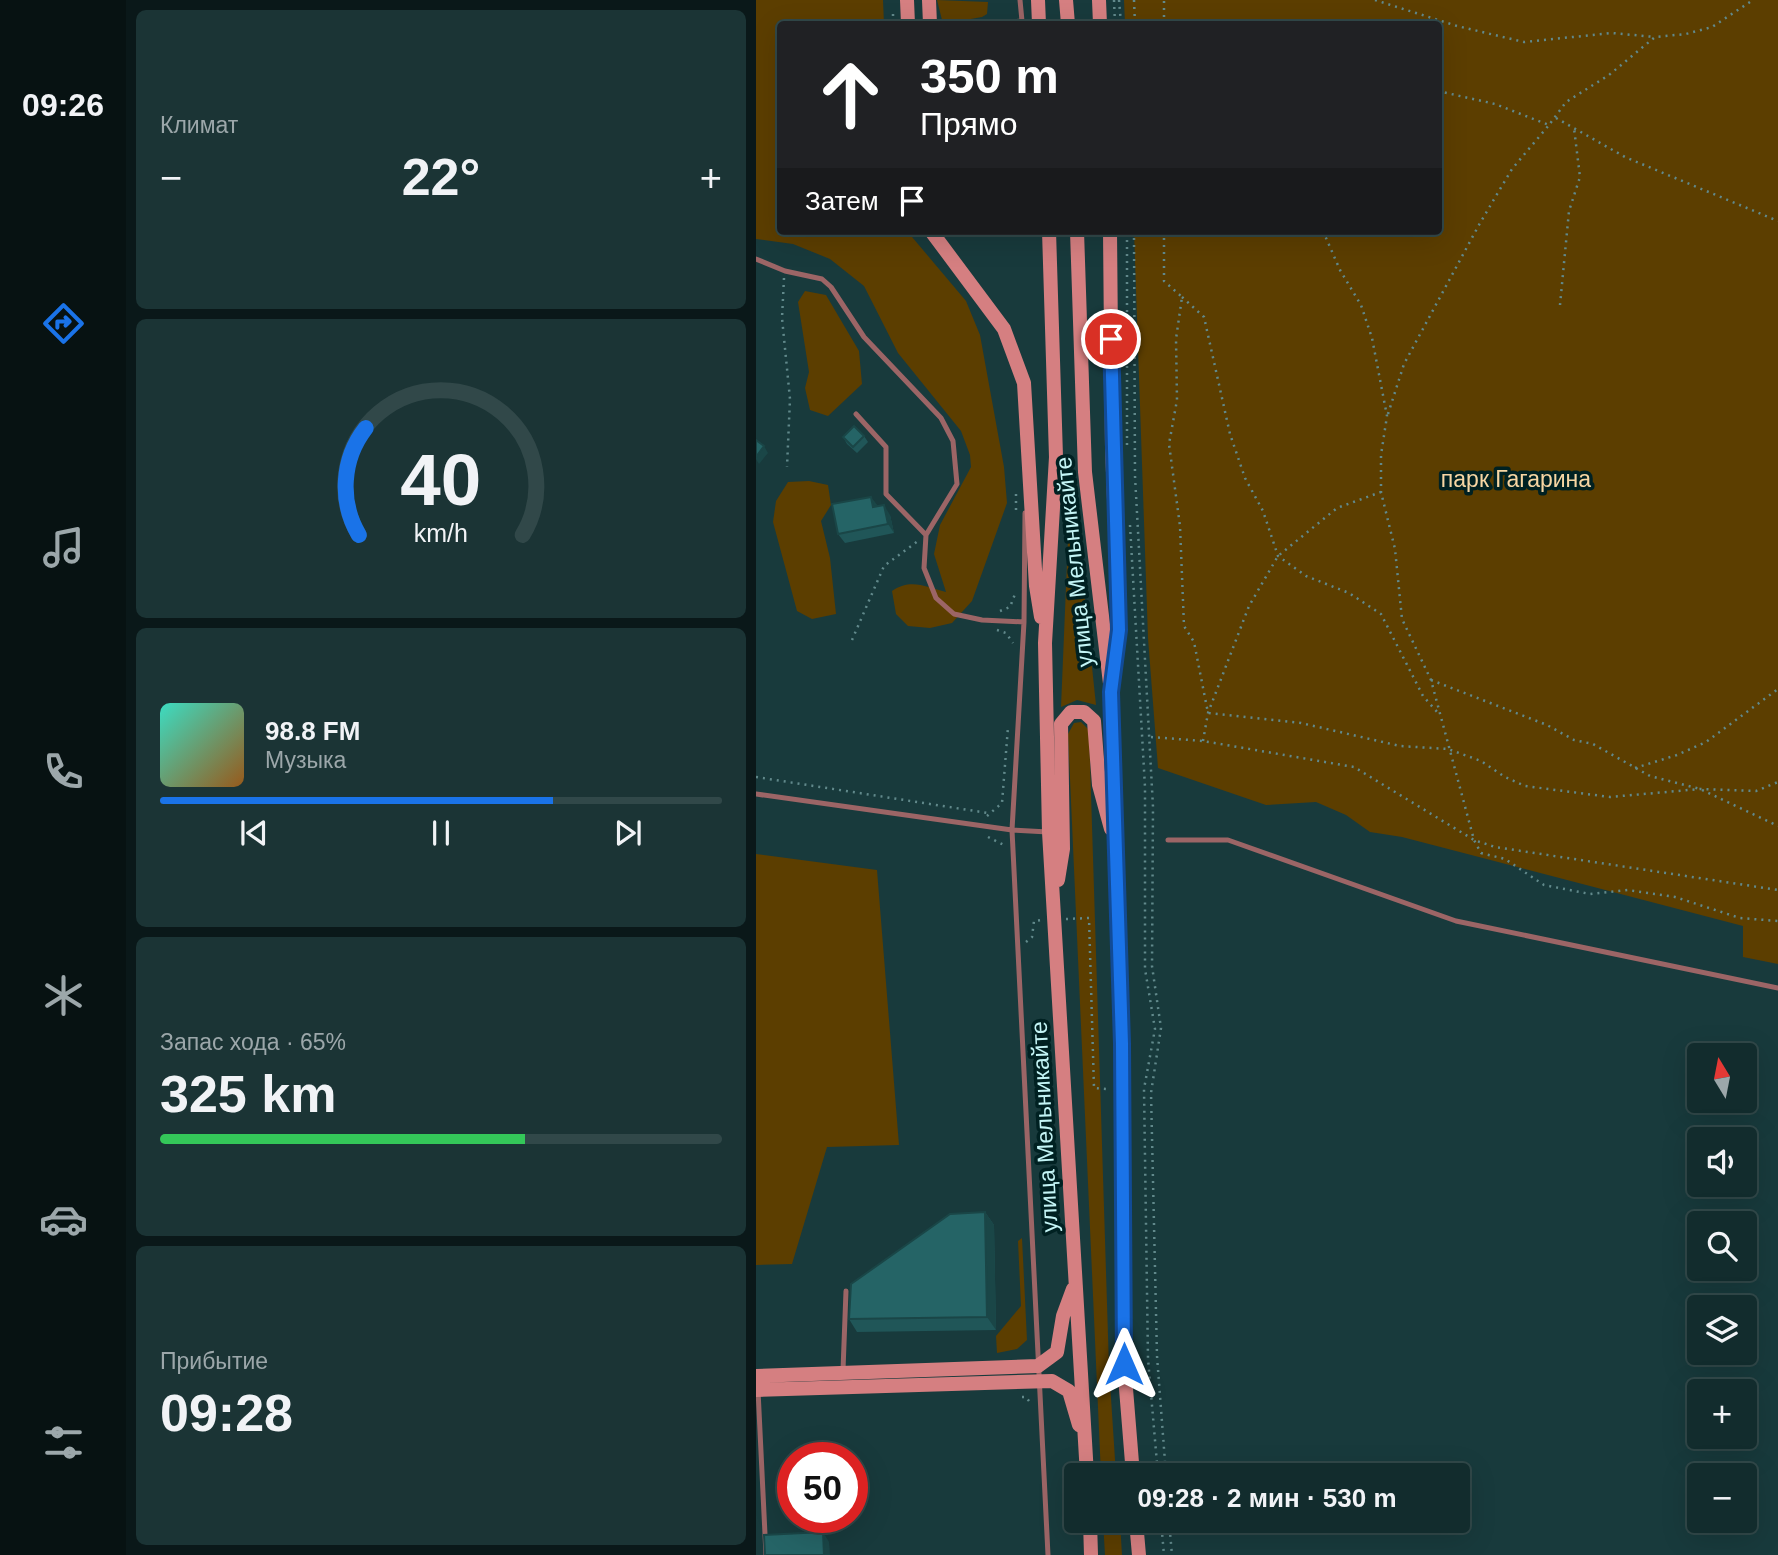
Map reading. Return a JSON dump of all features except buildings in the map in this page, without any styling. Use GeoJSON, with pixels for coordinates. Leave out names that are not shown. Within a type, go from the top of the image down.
{"type":"FeatureCollection","features":[{"type":"Feature","properties":{"kind":"main road"},"geometry":{"type":"LineString","coordinates":[[907,0],[908,21]]}},
{"type":"Feature","properties":{"kind":"main road"},"geometry":{"type":"LineString","coordinates":[[929,0],[930,21]]}},
{"type":"Feature","properties":{"kind":"main road"},"geometry":{"type":"LineString","coordinates":[[1038,0],[1040,21]]}},
{"type":"Feature","properties":{"kind":"main road"},"geometry":{"type":"LineString","coordinates":[[1066,0],[1068,21]]}},
{"type":"Feature","properties":{"kind":"main road"},"geometry":{"type":"LineString","coordinates":[[1099,0],[1100,21]]}},
{"type":"Feature","properties":{"kind":"main road"},"geometry":{"type":"LineString","coordinates":[[934,235],[1004,329],[1016,354],[1024,383],[1036,586],[1045,643]]}},
{"type":"Feature","properties":{"kind":"main road","name":"улица Мельникайте"},"geometry":{"type":"LineString","coordinates":[[1049,235],[1056,457],[1045,643],[1049,832],[1087,1463]]}},
{"type":"Feature","properties":{"kind":"main road","name":"улица Мельникайте"},"geometry":{"type":"LineString","coordinates":[[1077,235],[1085,472],[1111,692],[1122,1089],[1124,1364],[1132,1463]]}},
{"type":"Feature","properties":{"kind":"main road"},"geometry":{"type":"LineString","coordinates":[[1110,235],[1112,447],[1119,630],[1111,692]]}},
{"type":"Feature","properties":{"kind":"main road"},"geometry":{"type":"LineString","coordinates":[[1055,903],[1062,849],[1061,724],[1071,712],[1084,712],[1094,721],[1104,810],[1116,840]]}},
{"type":"Feature","properties":{"kind":"main road"},"geometry":{"type":"LineString","coordinates":[[757,1385],[1038,1374],[1057,1352],[1063,1316],[1076,1281]]}},
{"type":"Feature","properties":{"kind":"main road"},"geometry":{"type":"LineString","coordinates":[[757,1385],[842,1373],[1038,1374],[1069,1391],[1086,1443]]}},
{"type":"Feature","properties":{"kind":"main road"},"geometry":{"type":"LineString","coordinates":[[1090,1533],[1091,1555]]}},
{"type":"Feature","properties":{"kind":"main road"},"geometry":{"type":"LineString","coordinates":[[1137,1533],[1139,1555]]}},
{"type":"Feature","properties":{"kind":"lane"},"geometry":{"type":"LineString","coordinates":[[1020,0],[1022,21]]}},
{"type":"Feature","properties":{"kind":"lane"},"geometry":{"type":"LineString","coordinates":[[756,259],[785,271],[822,279],[831,286],[864,337],[941,418],[953,441],[957,484],[926,535],[925,568],[936,598],[954,614],[982,620],[1024,622]]}},
{"type":"Feature","properties":{"kind":"lane"},"geometry":{"type":"LineString","coordinates":[[856,414],[886,447],[886,494],[926,535]]}},
{"type":"Feature","properties":{"kind":"lane"},"geometry":{"type":"LineString","coordinates":[[1027,455],[1024,622],[1012,830],[1048,1555]]}},
{"type":"Feature","properties":{"kind":"lane"},"geometry":{"type":"LineString","coordinates":[[756,794],[1012,830],[1049,832]]}},
{"type":"Feature","properties":{"kind":"lane"},"geometry":{"type":"LineString","coordinates":[[1168,840],[1228,840],[1457,921],[1778,988]]}},
{"type":"Feature","properties":{"kind":"lane"},"geometry":{"type":"LineString","coordinates":[[842,1373],[846,1291]]}},
{"type":"Feature","properties":{"kind":"lane"},"geometry":{"type":"LineString","coordinates":[[757,1385],[766,1555]]}},
{"type":"Feature","properties":{"kind":"path"},"geometry":{"type":"LineString","coordinates":[[1114,0],[1115,21]]}},
{"type":"Feature","properties":{"kind":"path"},"geometry":{"type":"LineString","coordinates":[[1119,0],[1121,21]]}},
{"type":"Feature","properties":{"kind":"path"},"geometry":{"type":"LineString","coordinates":[[1134,0],[1135,21]]}},
{"type":"Feature","properties":{"kind":"path"},"geometry":{"type":"LineString","coordinates":[[1164,0],[1164,21]]}},
{"type":"Feature","properties":{"kind":"path"},"geometry":{"type":"LineString","coordinates":[[1375,0],[1441,21]]}},
{"type":"Feature","properties":{"kind":"path"},"geometry":{"type":"LineString","coordinates":[[1442,21],[1524,42],[1612,33],[1655,37],[1685,34],[1712,27],[1753,0]]}},
{"type":"Feature","properties":{"kind":"path"},"geometry":{"type":"LineString","coordinates":[[1655,37],[1609,75],[1566,103],[1512,169],[1404,364],[1387,416],[1381,455],[1381,492],[1395,549],[1402,619],[1431,680],[1474,840],[1481,853],[1505,859],[1544,885],[1590,894],[1639,892],[1675,897],[1740,918],[1778,921]]}},
{"type":"Feature","properties":{"kind":"path"},"geometry":{"type":"LineString","coordinates":[[1442,92],[1495,104],[1549,125]]}},
{"type":"Feature","properties":{"kind":"path"},"geometry":{"type":"LineString","coordinates":[[1556,118],[1625,158],[1778,221]]}},
{"type":"Feature","properties":{"kind":"path"},"geometry":{"type":"LineString","coordinates":[[1560,305],[1569,211],[1580,177],[1574,128]]}},
{"type":"Feature","properties":{"kind":"path"},"geometry":{"type":"LineString","coordinates":[[1127,235],[1127,456]]}},
{"type":"Feature","properties":{"kind":"path"},"geometry":{"type":"LineString","coordinates":[[1134,235],[1135,476],[1153,807],[1152,966],[1161,1028],[1151,1093],[1156,1342],[1165,1463]]}},
{"type":"Feature","properties":{"kind":"path"},"geometry":{"type":"LineString","coordinates":[[1164,235],[1164,281],[1204,317],[1230,434],[1278,556],[1306,576],[1349,593],[1381,614],[1423,695],[1440,715]]}},
{"type":"Feature","properties":{"kind":"path"},"geometry":{"type":"LineString","coordinates":[[1325,235],[1340,270],[1362,304],[1380,374],[1387,416]]}},
{"type":"Feature","properties":{"kind":"path"},"geometry":{"type":"LineString","coordinates":[[785,271],[782,318],[790,399],[787,467]]}},
{"type":"Feature","properties":{"kind":"path"},"geometry":{"type":"LineString","coordinates":[[1182,297],[1176,340],[1177,400],[1169,444],[1180,526],[1184,626],[1194,642],[1208,713]]}},
{"type":"Feature","properties":{"kind":"path"},"geometry":{"type":"LineString","coordinates":[[1203,741],[1208,713],[1249,607],[1278,556],[1337,508],[1381,492]]}},
{"type":"Feature","properties":{"kind":"path"},"geometry":{"type":"LineString","coordinates":[[1130,523],[1145,787],[1146,969],[1155,1029],[1144,1089],[1148,1359],[1156,1463]]}},
{"type":"Feature","properties":{"kind":"path"},"geometry":{"type":"LineString","coordinates":[[852,640],[884,566],[926,535]]}},
{"type":"Feature","properties":{"kind":"path"},"geometry":{"type":"LineString","coordinates":[[1431,680],[1547,725],[1574,740],[1593,744],[1650,776],[1700,789],[1778,826]]}},
{"type":"Feature","properties":{"kind":"path"},"geometry":{"type":"LineString","coordinates":[[1635,768],[1677,755],[1706,741],[1778,689]]}},
{"type":"Feature","properties":{"kind":"path"},"geometry":{"type":"LineString","coordinates":[[1208,713],[1301,723],[1400,746],[1448,749],[1481,761],[1525,786],[1610,797],[1700,789],[1756,791],[1778,782]]}},
{"type":"Feature","properties":{"kind":"path"},"geometry":{"type":"LineString","coordinates":[[1150,736],[1203,741],[1354,767],[1474,840],[1495,847],[1778,890]]}},
{"type":"Feature","properties":{"kind":"path"},"geometry":{"type":"LineString","coordinates":[[756,777],[988,813]]}},
{"type":"Feature","properties":{"kind":"path"},"geometry":{"type":"LineString","coordinates":[[1024,943],[1032,937],[1034,921],[1089,918],[1094,1088],[1144,1089]]}},
{"type":"Feature","properties":{"kind":"path"},"geometry":{"type":"LineString","coordinates":[[1162,1533],[1164,1555]]}},
{"type":"Feature","properties":{"kind":"path"},"geometry":{"type":"LineString","coordinates":[[1171,1533],[1172,1555]]}},
{"type":"Feature","properties":{"kind":"green space"},"geometry":{"type":"Polygon","coordinates":[[[756,0],[883,0],[884,21],[777,21],[777,235],[910,235],[966,301],[980,335],[1004,467],[1007,503],[972,601],[952,623],[930,628],[908,626],[896,614],[892,591],[912,584],[946,592],[934,554],[940,525],[971,467],[970,455],[961,431],[898,353],[864,286],[830,259],[793,244],[756,239],[756,0]]]}},
{"type":"Feature","properties":{"kind":"green space"},"geometry":{"type":"Polygon","coordinates":[[[937,0],[988,2],[987,14],[982,17],[942,21],[937,0]]]}},
{"type":"Feature","properties":{"kind":"green space","name":"парк Гагарина"},"geometry":{"type":"Polygon","coordinates":[[[1124,0],[1778,0],[1778,964],[1743,957],[1743,926],[1402,837],[1370,832],[1346,815],[1316,802],[1266,805],[1158,768],[1148,638],[1134,235],[1442,235],[1442,21],[1125,21],[1124,0]]]}},
{"type":"Feature","properties":{"kind":"green space"},"geometry":{"type":"Polygon","coordinates":[[[805,291],[826,295],[859,351],[862,384],[828,416],[810,410],[805,388],[809,372],[798,302],[805,291]]]}},
{"type":"Feature","properties":{"kind":"green space"},"geometry":{"type":"Polygon","coordinates":[[[1071,467],[1096,705],[1077,700],[1061,707],[1071,467]]]}},
{"type":"Feature","properties":{"kind":"green space"},"geometry":{"type":"Polygon","coordinates":[[[809,481],[828,485],[831,505],[821,521],[830,558],[836,614],[812,619],[797,611],[773,522],[776,501],[788,482],[809,481]]]}},
{"type":"Feature","properties":{"kind":"green space"},"geometry":{"type":"Polygon","coordinates":[[[1081,722],[1089,730],[1109,1367],[1115,1463],[1100,1463],[1068,734],[1074,723],[1081,722]]]}},
{"type":"Feature","properties":{"kind":"green space"},"geometry":{"type":"Polygon","coordinates":[[[756,854],[877,870],[899,1145],[827,1147],[792,1264],[756,1265],[756,854]]]}},
{"type":"Feature","properties":{"kind":"green space"},"geometry":{"type":"Polygon","coordinates":[[[1022,1238],[1027,1340],[1017,1349],[997,1353],[996,1336],[1021,1306],[1018,1241],[1022,1238]]]}},
{"type":"Feature","properties":{"kind":"green space"},"geometry":{"type":"Polygon","coordinates":[[[1104,1533],[1121,1533],[1122,1555],[1105,1555],[1104,1533]]]}},
{"type":"Feature","properties":{"kind":"route"},"geometry":{"type":"LineString","coordinates":[[1111,339],[1119,630],[1111,692],[1122,1044],[1124,1364]]}}]}
